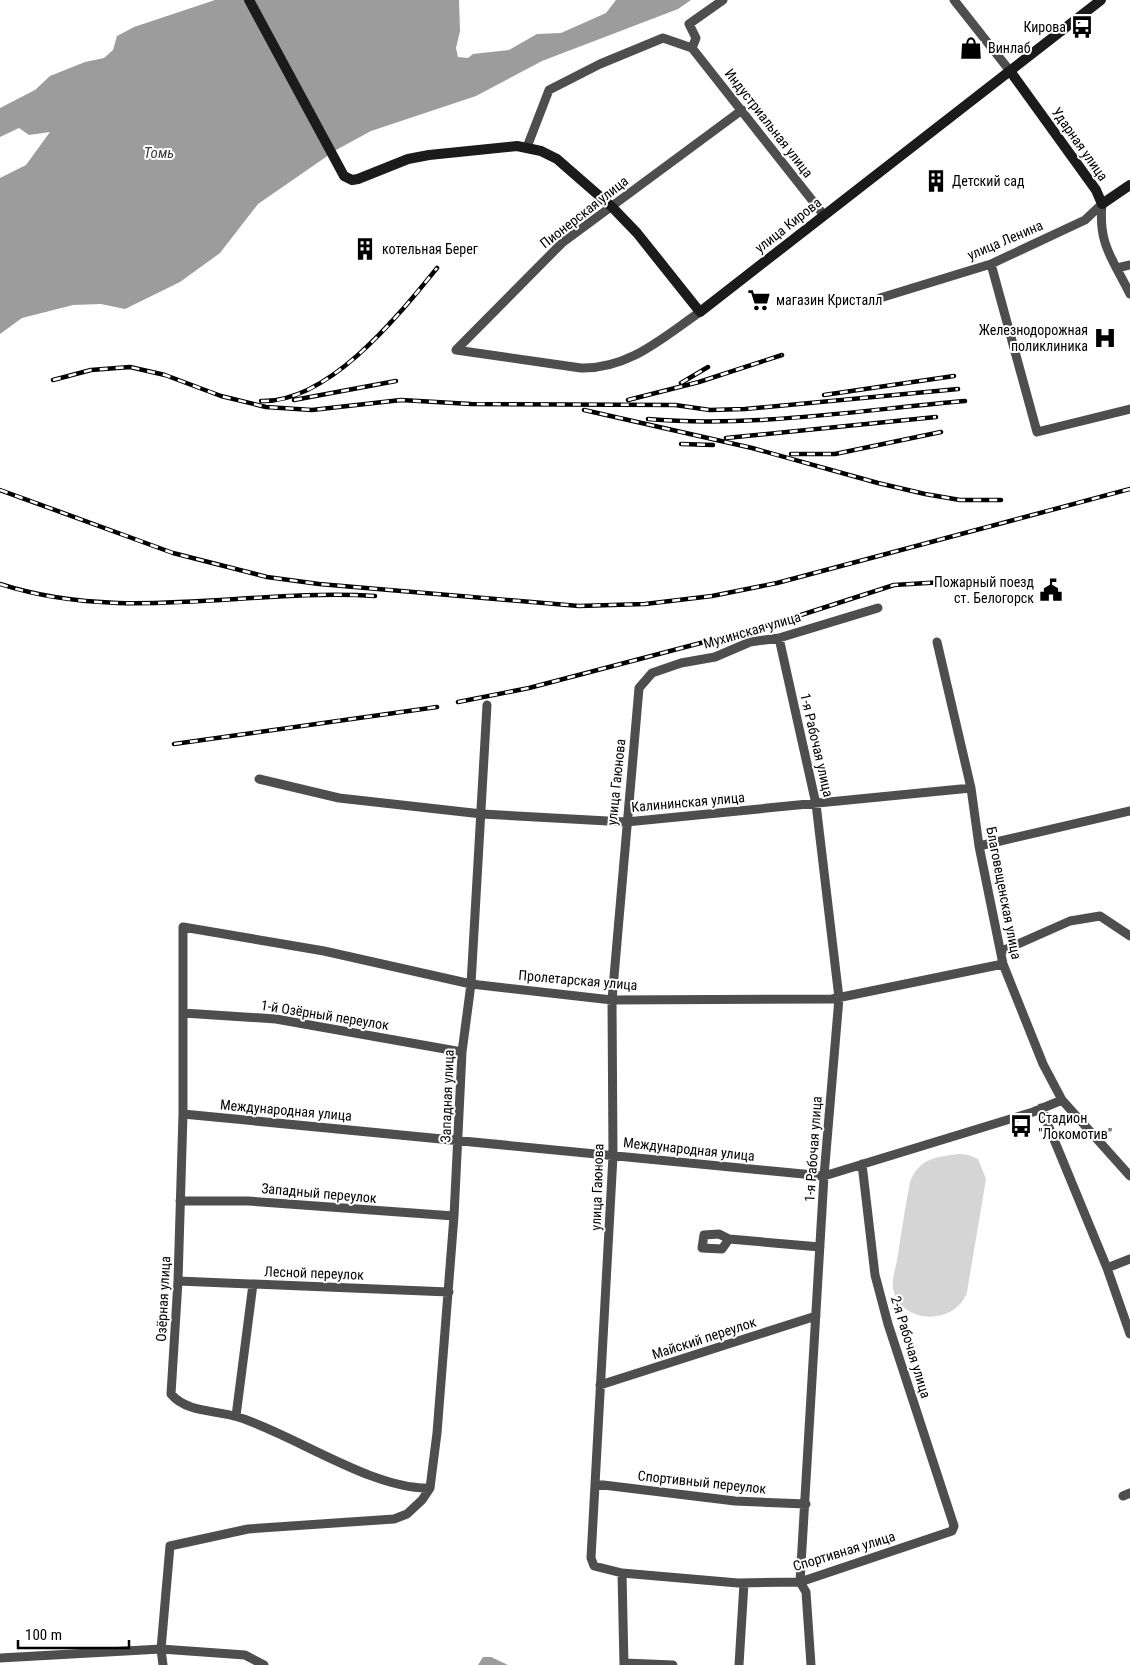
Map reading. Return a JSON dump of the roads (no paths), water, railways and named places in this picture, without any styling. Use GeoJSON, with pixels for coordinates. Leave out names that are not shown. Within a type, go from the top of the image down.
{"type":"FeatureCollection","features":[{"type":"Feature","properties":{"kind":"main road"},"geometry":{"type":"LineString","coordinates":[[249,0],[339,170],[352,180],[408,159],[429,155],[527,146],[557,159],[612,207],[637,233],[700,312]]}},
{"type":"Feature","properties":{"kind":"main road","name":"улица Кирова"},"geometry":{"type":"LineString","coordinates":[[700,312],[823,214],[1102,0]]}},
{"type":"Feature","properties":{"kind":"main road","name":"Ударная улица"},"geometry":{"type":"LineString","coordinates":[[1010,71],[1096,190],[1102,204]]}},
{"type":"Feature","properties":{"kind":"main road","name":"улица Ленина"},"geometry":{"type":"LineString","coordinates":[[1102,204],[1130,185]]}},
{"type":"Feature","properties":{"kind":"street"},"geometry":{"type":"LineString","coordinates":[[527,146],[549,90],[600,64],[663,38],[692,48],[696,38],[689,24],[723,0]]}},
{"type":"Feature","properties":{"kind":"street"},"geometry":{"type":"LineString","coordinates":[[954,0],[1010,71]]}},
{"type":"Feature","properties":{"kind":"street","name":"Индустриальная улица"},"geometry":{"type":"LineString","coordinates":[[692,48],[823,214]]}},
{"type":"Feature","properties":{"kind":"street","name":"Пионерская улица"},"geometry":{"type":"LineString","coordinates":[[456,350],[562,243],[742,110]]}},
{"type":"Feature","properties":{"kind":"street","name":"улица Ленина"},"geometry":{"type":"LineString","coordinates":[[880,298],[991,264],[1085,220],[1102,204]]}},
{"type":"Feature","properties":{"kind":"street","name":"Ударная улица"},"geometry":{"type":"LineString","coordinates":[[1102,204],[1100,226],[1104,244],[1130,294]]}},
{"type":"Feature","properties":{"kind":"street"},"geometry":{"type":"LineString","coordinates":[[991,264],[1036,432],[1130,409]]}},
{"type":"Feature","properties":{"kind":"street"},"geometry":{"type":"LineString","coordinates":[[1117,268],[1130,265]]}},
{"type":"Feature","properties":{"kind":"street","name":"улица Кирова"},"geometry":{"type":"LineString","coordinates":[[456,350],[598,369],[621,363],[639,355],[700,312]]}},
{"type":"Feature","properties":{"kind":"street","name":"Мухинская улица"},"geometry":{"type":"LineString","coordinates":[[639,688],[652,673],[716,656],[750,642],[778,638],[878,608]]}},
{"type":"Feature","properties":{"kind":"street","name":"1-я Рабочая улица"},"geometry":{"type":"LineString","coordinates":[[778,638],[816,804],[839,998],[824,1176],[800,1582],[806,1592],[811,1665]]}},
{"type":"Feature","properties":{"kind":"street","name":"Благовещенская улица"},"geometry":{"type":"LineString","coordinates":[[937,642],[971,788],[979,846],[1002,951],[1003,964],[1043,1064],[1062,1100],[1130,1176]]}},
{"type":"Feature","properties":{"kind":"street","name":"улица Гаюнова"},"geometry":{"type":"LineString","coordinates":[[622,1573],[594,1566],[590,1558],[613,1156],[612,1000],[639,688]]}},
{"type":"Feature","properties":{"kind":"street","name":"Западная улица"},"geometry":{"type":"LineString","coordinates":[[430,1488],[437,1433],[449,1292],[459,1140],[462,1052],[471,984],[487,705]]}},
{"type":"Feature","properties":{"kind":"street","name":"Калининская улица"},"geometry":{"type":"LineString","coordinates":[[259,779],[339,798],[482,814],[626,822],[971,788]]}},
{"type":"Feature","properties":{"kind":"street"},"geometry":{"type":"LineString","coordinates":[[979,846],[1130,811]]}},
{"type":"Feature","properties":{"kind":"street"},"geometry":{"type":"LineString","coordinates":[[1002,951],[1070,921],[1100,916],[1130,936]]}},
{"type":"Feature","properties":{"kind":"street","name":"Пролетарская улица"},"geometry":{"type":"LineString","coordinates":[[183,926],[324,951],[471,984],[612,1000],[839,998],[1003,964]]}},
{"type":"Feature","properties":{"kind":"street","name":"Озёрная улица"},"geometry":{"type":"LineString","coordinates":[[183,926],[183,1114],[178,1281],[171,1394],[178,1402],[223,1415],[236,1416],[286,1435],[338,1461],[396,1484],[416,1489],[430,1488]]}},
{"type":"Feature","properties":{"kind":"street","name":"1-й Озёрный переулок"},"geometry":{"type":"LineString","coordinates":[[183,1013],[276,1018],[462,1052]]}},
{"type":"Feature","properties":{"kind":"street","name":"Международная улица"},"geometry":{"type":"LineString","coordinates":[[183,1114],[824,1176],[1062,1100]]}},
{"type":"Feature","properties":{"kind":"street"},"geometry":{"type":"LineString","coordinates":[[1041,1108],[1107,1268],[1130,1334]]}},
{"type":"Feature","properties":{"kind":"street","name":"2-я Рабочая улица"},"geometry":{"type":"LineString","coordinates":[[862,1164],[875,1275],[888,1324],[954,1526],[952,1531]]}},
{"type":"Feature","properties":{"kind":"street","name":"Западный переулок"},"geometry":{"type":"LineString","coordinates":[[180,1200],[248,1201],[454,1216]]}},
{"type":"Feature","properties":{"kind":"street"},"geometry":{"type":"LineString","coordinates":[[729,1239],[820,1246]]}},
{"type":"Feature","properties":{"kind":"street"},"geometry":{"type":"LineString","coordinates":[[1107,1268],[1130,1259]]}},
{"type":"Feature","properties":{"kind":"street","name":"Лесной переулок"},"geometry":{"type":"LineString","coordinates":[[178,1281],[449,1292]]}},
{"type":"Feature","properties":{"kind":"street"},"geometry":{"type":"LineString","coordinates":[[236,1416],[253,1284]]}},
{"type":"Feature","properties":{"kind":"street","name":"Майский переулок"},"geometry":{"type":"LineString","coordinates":[[600,1385],[816,1316]]}},
{"type":"Feature","properties":{"kind":"street","name":"Спортивный переулок"},"geometry":{"type":"LineString","coordinates":[[595,1484],[735,1502],[806,1504]]}},
{"type":"Feature","properties":{"kind":"street"},"geometry":{"type":"LineString","coordinates":[[163,1665],[161,1649],[170,1546],[248,1529],[394,1519],[407,1514],[422,1500],[430,1488]]}},
{"type":"Feature","properties":{"kind":"street","name":"Спортивная улица"},"geometry":{"type":"LineString","coordinates":[[622,1573],[744,1583],[800,1582],[952,1531]]}},
{"type":"Feature","properties":{"kind":"street"},"geometry":{"type":"LineString","coordinates":[[622,1573],[624,1664],[673,1665]]}},
{"type":"Feature","properties":{"kind":"street"},"geometry":{"type":"LineString","coordinates":[[739,1665],[744,1583]]}},
{"type":"Feature","properties":{"kind":"street"},"geometry":{"type":"LineString","coordinates":[[0,1658],[161,1649],[245,1655],[264,1665]]}},
{"type":"Feature","properties":{"kind":"water","name":"Томь"},"geometry":{"type":"Polygon","coordinates":[[[215,0],[459,0],[460,31],[456,48],[458,57],[468,58],[473,54],[509,50],[537,34],[561,33],[606,13],[616,0],[691,0],[678,9],[542,61],[476,96],[371,131],[336,150],[258,204],[220,253],[180,282],[125,309],[101,304],[73,305],[22,318],[0,334],[0,178],[26,165],[50,132],[29,135],[19,128],[0,137],[0,108],[35,90],[50,76],[85,62],[104,58],[113,50],[117,36],[134,27],[215,0]]]}},
{"type":"Feature","properties":{"kind":"water"},"geometry":{"type":"Polygon","coordinates":[[[483,1657],[491,1657],[508,1665],[478,1665],[483,1657]]]}},
{"type":"Feature","properties":{"kind":"railway"},"geometry":{"type":"LineString","coordinates":[[261,401],[286,398],[312,388],[336,372],[382,332],[437,268]]}},
{"type":"Feature","properties":{"kind":"railway"},"geometry":{"type":"LineString","coordinates":[[628,400],[699,382],[782,355]]}},
{"type":"Feature","properties":{"kind":"railway"},"geometry":{"type":"LineString","coordinates":[[53,380],[91,370],[130,367],[165,375],[221,396],[266,407],[312,410],[401,400],[471,404],[675,405],[710,410],[745,409],[958,389]]}},
{"type":"Feature","properties":{"kind":"railway"},"geometry":{"type":"LineString","coordinates":[[681,383],[708,367]]}},
{"type":"Feature","properties":{"kind":"railway"},"geometry":{"type":"LineString","coordinates":[[824,395],[954,376]]}},
{"type":"Feature","properties":{"kind":"railway"},"geometry":{"type":"LineString","coordinates":[[294,400],[396,381]]}},
{"type":"Feature","properties":{"kind":"railway"},"geometry":{"type":"LineString","coordinates":[[648,419],[687,421],[767,420],[965,401]]}},
{"type":"Feature","properties":{"kind":"railway"},"geometry":{"type":"LineString","coordinates":[[584,410],[752,448],[925,494],[960,500],[1001,500]]}},
{"type":"Feature","properties":{"kind":"railway"},"geometry":{"type":"LineString","coordinates":[[726,438],[936,417]]}},
{"type":"Feature","properties":{"kind":"railway"},"geometry":{"type":"LineString","coordinates":[[791,454],[835,454],[941,432]]}},
{"type":"Feature","properties":{"kind":"railway"},"geometry":{"type":"LineString","coordinates":[[681,444],[713,445]]}},
{"type":"Feature","properties":{"kind":"railway"},"geometry":{"type":"LineString","coordinates":[[0,490],[173,553],[267,577],[319,584],[579,606],[645,604],[712,596],[777,583],[1130,489]]}},
{"type":"Feature","properties":{"kind":"railway"},"geometry":{"type":"LineString","coordinates":[[458,702],[529,688],[773,624],[894,585],[960,581]]}},
{"type":"Feature","properties":{"kind":"railway"},"geometry":{"type":"LineString","coordinates":[[0,584],[46,596],[93,602],[186,602],[281,596],[375,596]]}},
{"type":"Feature","properties":{"kind":"railway"},"geometry":{"type":"LineString","coordinates":[[174,744],[437,707]]}},
{"type":"Feature","properties":{"kind":"place","name":"Кирова"},"geometry":{"type":"Point","coordinates":[1082,27]}},
{"type":"Feature","properties":{"kind":"place","name":"Винлаб"},"geometry":{"type":"Point","coordinates":[971,48]}},
{"type":"Feature","properties":{"kind":"place","name":"Детский сад"},"geometry":{"type":"Point","coordinates":[936,181]}},
{"type":"Feature","properties":{"kind":"place","name":"котельная Берег"},"geometry":{"type":"Point","coordinates":[365,249]}},
{"type":"Feature","properties":{"kind":"place","name":"магазин Кристалл"},"geometry":{"type":"Point","coordinates":[759,300]}},
{"type":"Feature","properties":{"kind":"place","name":"Железнодорожная поликлиника"},"geometry":{"type":"Point","coordinates":[1105,338]}},
{"type":"Feature","properties":{"kind":"place","name":"Пожарный поезд ст. Белогорск"},"geometry":{"type":"Point","coordinates":[1051,590]}},
{"type":"Feature","properties":{"kind":"place","name":"Стадион \"Локомотив\""},"geometry":{"type":"Point","coordinates":[1021,1126]}}]}
